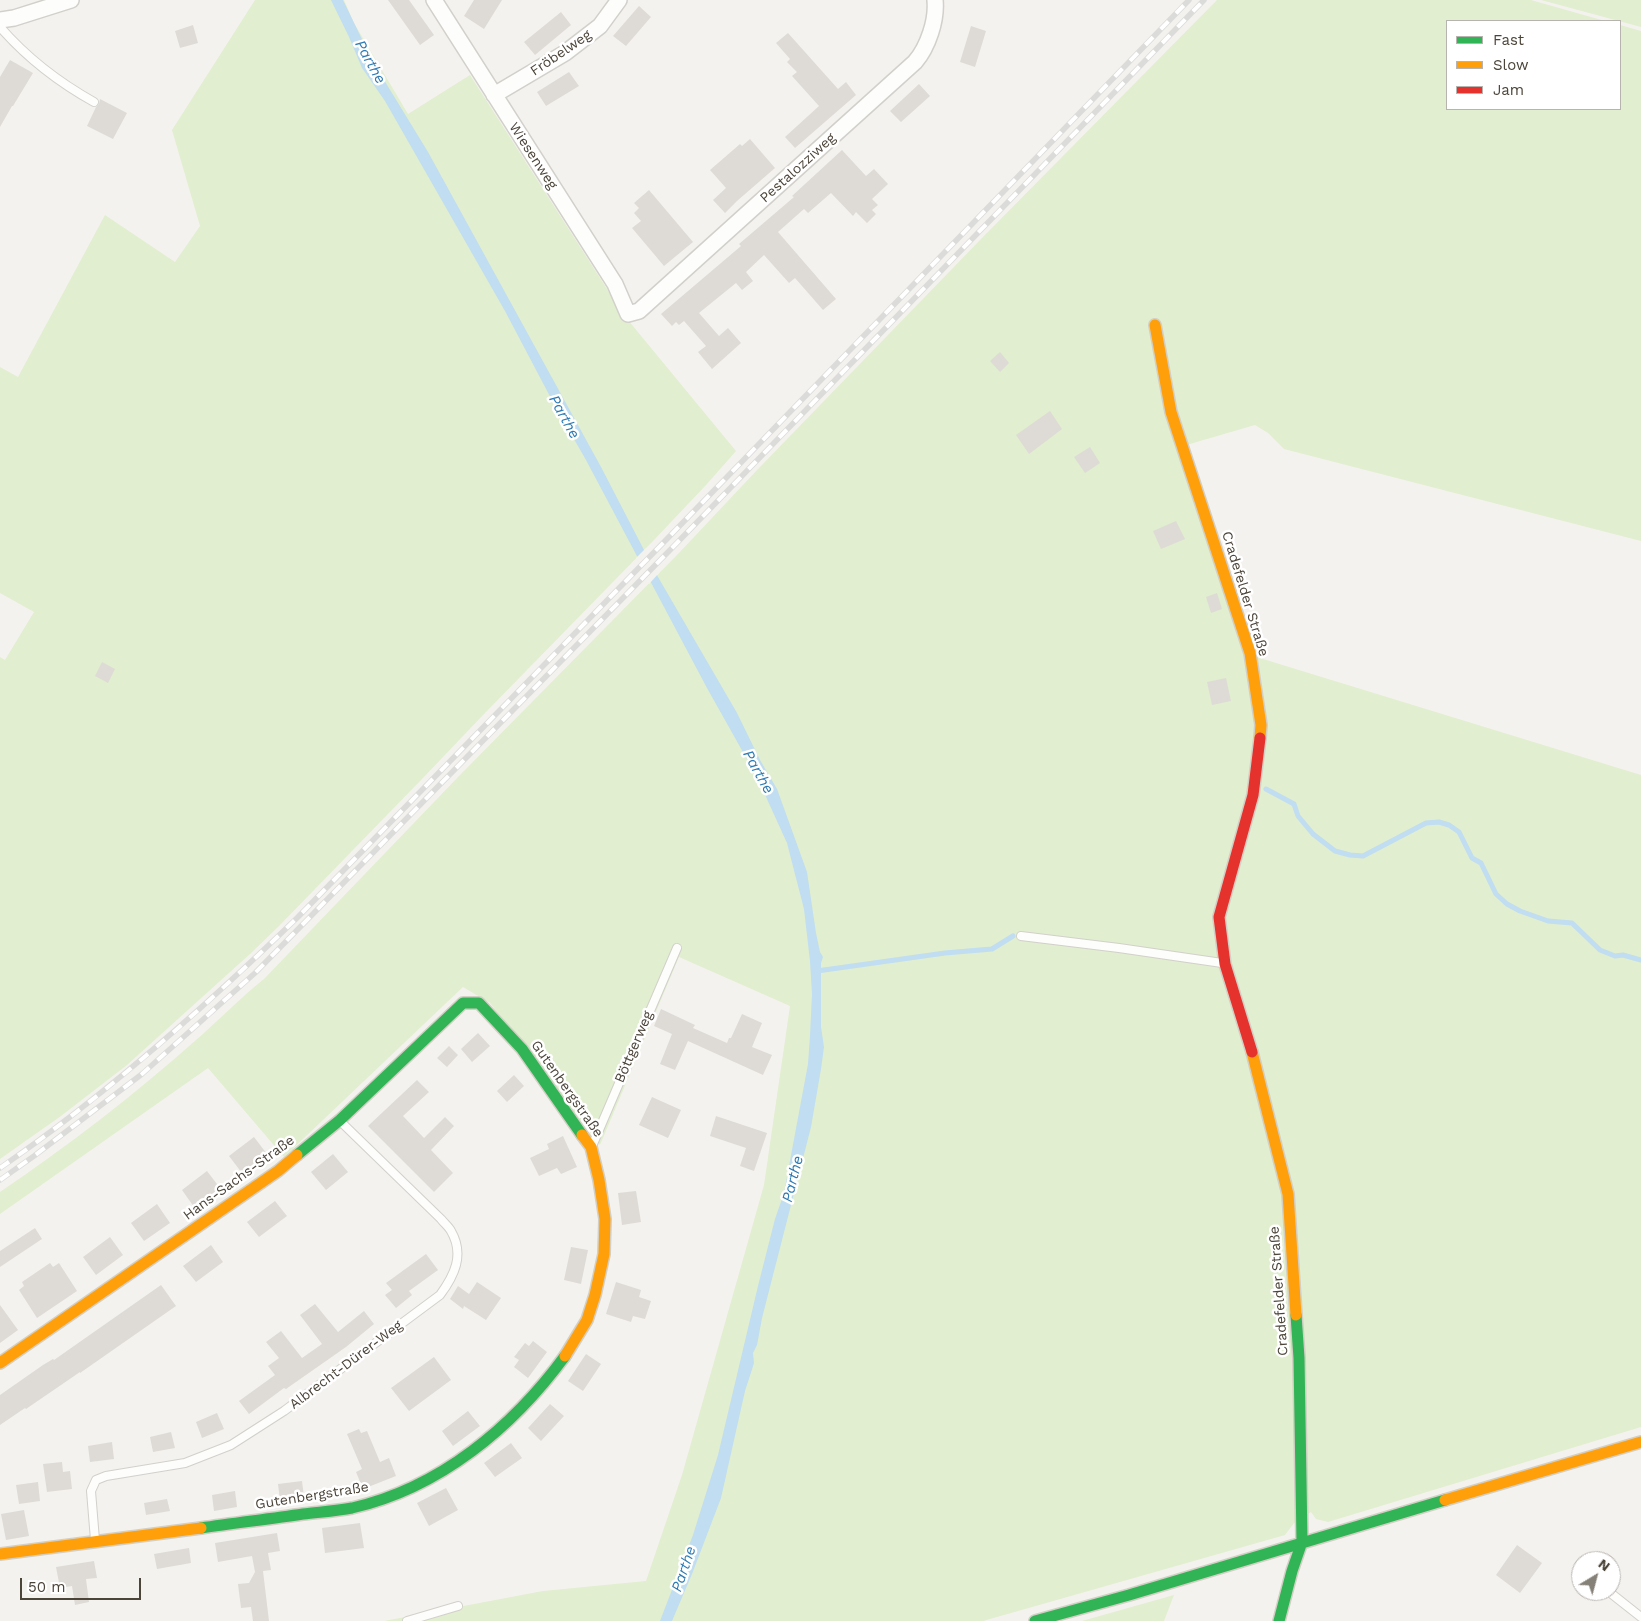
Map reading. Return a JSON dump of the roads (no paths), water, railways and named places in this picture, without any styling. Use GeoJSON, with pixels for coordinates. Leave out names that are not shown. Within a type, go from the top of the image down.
{"type":"FeatureCollection","features":[{"type":"Feature","properties":{"kind":"street"},"geometry":{"type":"LineString","coordinates":[[0,20],[14,18],[71,0]]}},
{"type":"Feature","properties":{"kind":"street","name":"Wiesenweg"},"geometry":{"type":"LineString","coordinates":[[434,0],[615,284],[628,314]]}},
{"type":"Feature","properties":{"kind":"street","name":"Fröbelweg"},"geometry":{"type":"LineString","coordinates":[[494,95],[565,53],[600,26],[619,0]]}},
{"type":"Feature","properties":{"kind":"street","name":"Pestalozziweg"},"geometry":{"type":"LineString","coordinates":[[628,314],[639,311],[916,62],[922,55],[930,31],[935,0]]}},
{"type":"Feature","properties":{"kind":"street","name":"Cradefelder Straße"},"geometry":{"type":"LineString","coordinates":[[1155,325],[1171,412],[1250,653],[1260,725],[1253,795],[1219,917],[1225,964],[1257,1067],[1288,1194],[1299,1358],[1302,1542],[1279,1621]]}},
{"type":"Feature","properties":{"kind":"street","name":"Hans-Sachs-Straße"},"geometry":{"type":"LineString","coordinates":[[0,1363],[278,1171],[340,1120],[463,1003],[479,1003]]}},
{"type":"Feature","properties":{"kind":"street","name":"Gutenbergstraße"},"geometry":{"type":"LineString","coordinates":[[0,1554],[352,1508],[385,1498],[414,1488],[460,1460],[497,1432],[549,1378],[583,1327],[592,1303],[604,1254],[605,1219],[599,1180],[591,1147],[522,1049],[479,1003]]}},
{"type":"Feature","properties":{"kind":"street"},"geometry":{"type":"LineString","coordinates":[[1034,1621],[1129,1595],[1641,1442]]}},
{"type":"Feature","properties":{"kind":"lane"},"geometry":{"type":"LineString","coordinates":[[0,27],[19,48],[65,86],[94,102]]}},
{"type":"Feature","properties":{"kind":"lane"},"geometry":{"type":"LineString","coordinates":[[1021,936],[1225,964]]}},
{"type":"Feature","properties":{"kind":"lane","name":"Böttgerweg"},"geometry":{"type":"LineString","coordinates":[[591,1147],[677,948]]}},
{"type":"Feature","properties":{"kind":"lane","name":"Albrecht-Dürer-Weg"},"geometry":{"type":"LineString","coordinates":[[96,1542],[91,1491],[96,1480],[106,1476],[185,1463],[230,1445],[284,1411],[440,1295],[449,1283],[455,1272],[457,1257],[456,1244],[451,1231],[340,1120]]}},
{"type":"Feature","properties":{"kind":"lane"},"geometry":{"type":"LineString","coordinates":[[1621,1601],[1641,1617]]}},
{"type":"Feature","properties":{"kind":"lane"},"geometry":{"type":"LineString","coordinates":[[407,1621],[458,1606]]}},
{"type":"Feature","properties":{"kind":"water","name":"Parthe"},"geometry":{"type":"Polygon","coordinates":[[[331,0],[343,0],[373,62],[428,152],[601,467],[658,577],[737,713],[760,760],[777,789],[807,872],[816,933],[823,957],[821,963],[821,1027],[824,1047],[811,1127],[762,1318],[757,1345],[753,1353],[754,1363],[745,1391],[721,1498],[672,1621],[660,1621],[693,1535],[718,1455],[758,1286],[775,1219],[784,1193],[808,1064],[812,994],[804,909],[787,843],[757,777],[707,688],[505,311],[385,101],[362,68],[331,0]]]}},
{"type":"Feature","properties":{"kind":"waterway"},"geometry":{"type":"LineString","coordinates":[[1266,789],[1294,804],[1298,816],[1313,834],[1335,851],[1350,855],[1363,856],[1426,823],[1439,822],[1449,825],[1459,832],[1472,858],[1481,863],[1496,894],[1507,904],[1548,921],[1572,923],[1600,950],[1615,956],[1623,955],[1641,960]]}},
{"type":"Feature","properties":{"kind":"waterway"},"geometry":{"type":"LineString","coordinates":[[817,971],[945,953],[992,949],[1013,936]]}},
{"type":"Feature","properties":{"kind":"railway"},"geometry":{"type":"LineString","coordinates":[[0,1168],[116,1081],[226,985],[297,918],[1189,0]]}},
{"type":"Feature","properties":{"kind":"railway"},"geometry":{"type":"LineString","coordinates":[[0,1180],[142,1074],[255,973],[672,548],[1204,0]]}}]}
